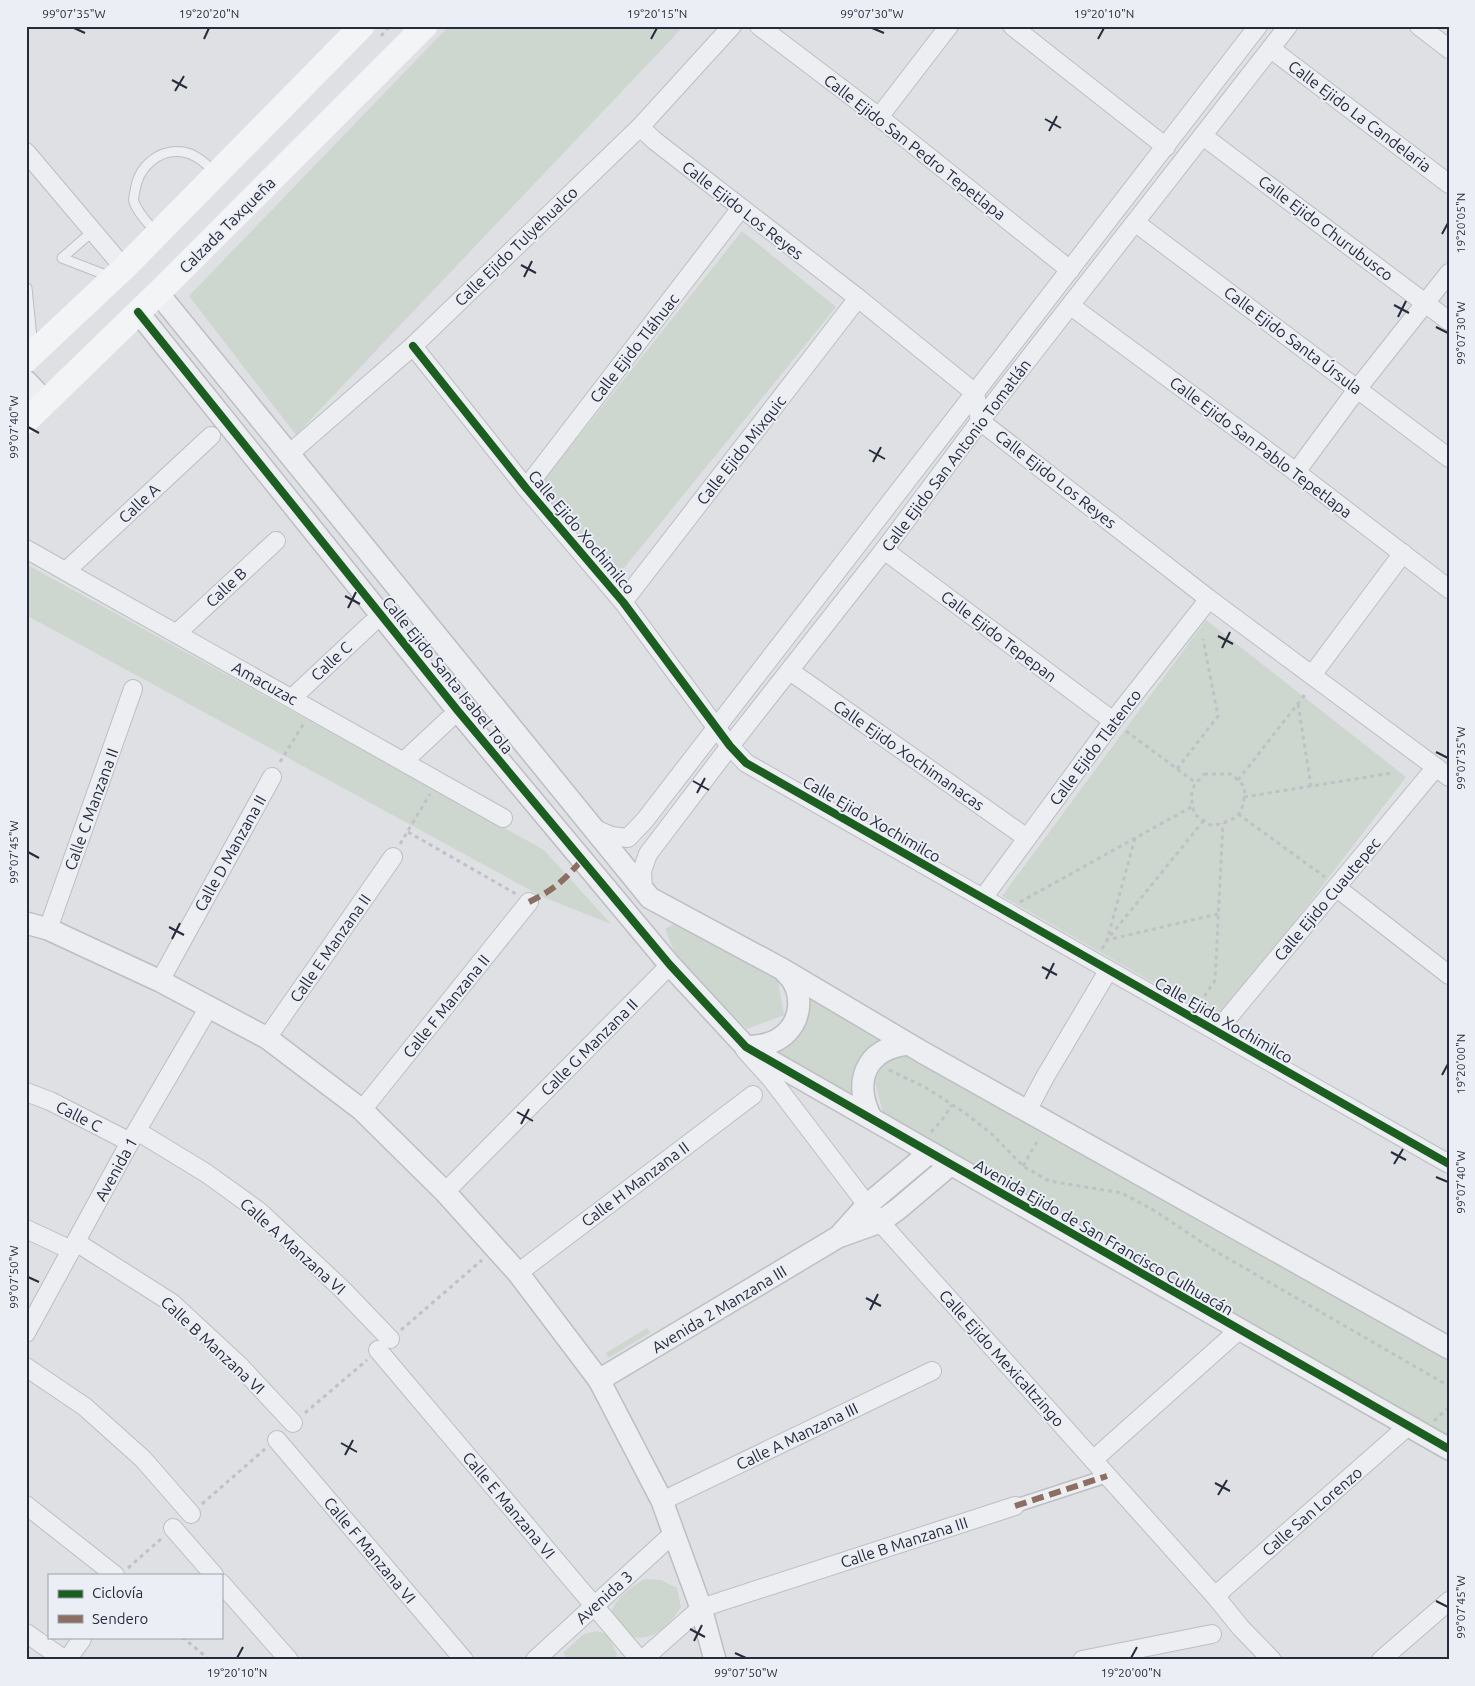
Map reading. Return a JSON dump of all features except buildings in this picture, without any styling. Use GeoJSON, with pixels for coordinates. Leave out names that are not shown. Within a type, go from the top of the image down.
{"type":"FeatureCollection","features":[{"type":"Feature","properties":{"kind":"main road"},"geometry":{"type":"LineString","coordinates":[[30,357],[119,273],[362,26]]}},
{"type":"Feature","properties":{"kind":"main road","name":"Calzada Taxqueña"},"geometry":{"type":"LineString","coordinates":[[26,421],[158,293],[424,26]]}},
{"type":"Feature","properties":{"kind":"street","name":"Calle Ejido Tulyehualco"},"geometry":{"type":"LineString","coordinates":[[289,454],[413,346],[640,127],[732,26]]}},
{"type":"Feature","properties":{"kind":"street","name":"Calle Ejido San Pedro Tepetlapa"},"geometry":{"type":"LineString","coordinates":[[759,26],[879,117],[1070,270]]}},
{"type":"Feature","properties":{"kind":"street"},"geometry":{"type":"LineString","coordinates":[[879,117],[949,26]]}},
{"type":"Feature","properties":{"kind":"street"},"geometry":{"type":"LineString","coordinates":[[1012,26],[1166,147]]}},
{"type":"Feature","properties":{"kind":"street","name":"Calle Ejido San Antonio Tomatlán"},"geometry":{"type":"LineString","coordinates":[[592,828],[611,836],[628,838],[645,820],[1258,26]]}},
{"type":"Feature","properties":{"kind":"street"},"geometry":{"type":"LineString","coordinates":[[1419,26],[1449,49]]}},
{"type":"Feature","properties":{"kind":"street","name":"Calle Ejido San Antonio Tomatlán"},"geometry":{"type":"LineString","coordinates":[[643,891],[642,872],[648,854],[884,550],[980,420],[1271,49],[1283,28]]}},
{"type":"Feature","properties":{"kind":"street","name":"Calle Ejido La Candelaria"},"geometry":{"type":"LineString","coordinates":[[1271,49],[1449,184]]}},
{"type":"Feature","properties":{"kind":"street","name":"Calle Ejido Los Reyes"},"geometry":{"type":"LineString","coordinates":[[640,127],[655,141],[858,298],[975,393],[980,420],[1209,599],[1442,772]]}},
{"type":"Feature","properties":{"kind":"street","name":"Calle Ejido Churubusco"},"geometry":{"type":"LineString","coordinates":[[1203,136],[1449,321]]}},
{"type":"Feature","properties":{"kind":"street"},"geometry":{"type":"LineString","coordinates":[[26,152],[93,231],[119,273]]}},
{"type":"Feature","properties":{"kind":"street","name":"Calle Ejido Tláhuac"},"geometry":{"type":"LineString","coordinates":[[526,488],[741,208]]}},
{"type":"Feature","properties":{"kind":"street","name":"Calle Ejido Santa Úrsula"},"geometry":{"type":"LineString","coordinates":[[1136,223],[1449,458]]}},
{"type":"Feature","properties":{"kind":"street"},"geometry":{"type":"LineString","coordinates":[[1296,472],[1358,388],[1449,273]]}},
{"type":"Feature","properties":{"kind":"street","name":"Calle Ejido Santa Isabel Tola"},"geometry":{"type":"LineString","coordinates":[[158,293],[643,891],[663,906],[782,969]]}},
{"type":"Feature","properties":{"kind":"street","name":"Calle Ejido Mixquic"},"geometry":{"type":"LineString","coordinates":[[624,602],[858,298]]}},
{"type":"Feature","properties":{"kind":"street","name":"Calle Ejido San Pablo Tepetlapa"},"geometry":{"type":"LineString","coordinates":[[1071,306],[1296,472],[1449,589]]}},
{"type":"Feature","properties":{"kind":"street","name":"Calle Ejido Santa Isabel Tola"},"geometry":{"type":"LineString","coordinates":[[138,312],[452,704],[670,965],[746,1047]]}},
{"type":"Feature","properties":{"kind":"street","name":"Calle Ejido Xochimilco"},"geometry":{"type":"LineString","coordinates":[[413,346],[526,488],[624,602],[730,746],[746,763],[1449,1164]]}},
{"type":"Feature","properties":{"kind":"street"},"geometry":{"type":"LineString","coordinates":[[26,381],[46,402]]}},
{"type":"Feature","properties":{"kind":"street","name":"Calle A"},"geometry":{"type":"LineString","coordinates":[[66,571],[211,436]]}},
{"type":"Feature","properties":{"kind":"street","name":"Calle B"},"geometry":{"type":"LineString","coordinates":[[177,633],[276,541]]}},
{"type":"Feature","properties":{"kind":"street","name":"Amacuzac"},"geometry":{"type":"LineString","coordinates":[[26,549],[503,818]]}},
{"type":"Feature","properties":{"kind":"street","name":"Calle Ejido Tepepan"},"geometry":{"type":"LineString","coordinates":[[884,550],[1113,721]]}},
{"type":"Feature","properties":{"kind":"street"},"geometry":{"type":"LineString","coordinates":[[1314,677],[1402,553]]}},
{"type":"Feature","properties":{"kind":"street","name":"Calle Ejido Tlatenco"},"geometry":{"type":"LineString","coordinates":[[983,898],[1113,721],[1209,599]]}},
{"type":"Feature","properties":{"kind":"street","name":"Calle C"},"geometry":{"type":"LineString","coordinates":[[292,698],[371,624]]}},
{"type":"Feature","properties":{"kind":"street","name":"Calle Ejido Xochimanacas"},"geometry":{"type":"LineString","coordinates":[[790,671],[1028,838]]}},
{"type":"Feature","properties":{"kind":"street","name":"Calle C Manzana II"},"geometry":{"type":"LineString","coordinates":[[48,929],[133,689]]}},
{"type":"Feature","properties":{"kind":"street"},"geometry":{"type":"LineString","coordinates":[[404,761],[448,720]]}},
{"type":"Feature","properties":{"kind":"street","name":"Calle Ejido Cuautepec"},"geometry":{"type":"LineString","coordinates":[[1217,1031],[1337,888],[1442,772]]}},
{"type":"Feature","properties":{"kind":"street","name":"Calle D Manzana II"},"geometry":{"type":"LineString","coordinates":[[160,981],[272,777]]}},
{"type":"Feature","properties":{"kind":"street","name":"Calle E Manzana II"},"geometry":{"type":"LineString","coordinates":[[267,1038],[393,857]]}},
{"type":"Feature","properties":{"kind":"street"},"geometry":{"type":"LineString","coordinates":[[1337,888],[1449,975]]}},
{"type":"Feature","properties":{"kind":"street","name":"Calle F Manzana II"},"geometry":{"type":"LineString","coordinates":[[362,1110],[529,902]]}},
{"type":"Feature","properties":{"kind":"street"},"geometry":{"type":"LineString","coordinates":[[26,923],[48,929],[160,981],[267,1038],[362,1110],[445,1192],[518,1273],[599,1380],[662,1501],[701,1608],[715,1660]]}},
{"type":"Feature","properties":{"kind":"street","name":"Calle G Manzana II"},"geometry":{"type":"LineString","coordinates":[[445,1192],[670,965]]}},
{"type":"Feature","properties":{"kind":"street"},"geometry":{"type":"LineString","coordinates":[[1026,1111],[1102,966]]}},
{"type":"Feature","properties":{"kind":"street"},"geometry":{"type":"LineString","coordinates":[[782,969],[908,1044],[1449,1348]]}},
{"type":"Feature","properties":{"kind":"street"},"geometry":{"type":"LineString","coordinates":[[746,1047],[774,1042],[782,1038],[793,1024],[797,1015],[798,995],[790,976],[782,969]]}},
{"type":"Feature","properties":{"kind":"street","name":"Avenida 1"},"geometry":{"type":"LineString","coordinates":[[26,1333],[134,1136],[208,1007]]}},
{"type":"Feature","properties":{"kind":"street"},"geometry":{"type":"LineString","coordinates":[[870,1118],[863,1100],[862,1090],[863,1080],[872,1062],[888,1049],[908,1044]]}},
{"type":"Feature","properties":{"kind":"street","name":"Avenida Ejido de San Francisco Culhuacán"},"geometry":{"type":"LineString","coordinates":[[746,1047],[1449,1449]]}},
{"type":"Feature","properties":{"kind":"street","name":"Calle Ejido Mexicaltzingo"},"geometry":{"type":"LineString","coordinates":[[746,1047],[745,1051],[772,1080],[880,1222],[1215,1596],[1241,1628],[1272,1660]]}},
{"type":"Feature","properties":{"kind":"street","name":"Calle C"},"geometry":{"type":"LineString","coordinates":[[26,1092],[134,1136]]}},
{"type":"Feature","properties":{"kind":"street","name":"Calle H Manzana II"},"geometry":{"type":"LineString","coordinates":[[518,1273],[753,1095]]}},
{"type":"Feature","properties":{"kind":"street","name":"Calle A Manzana VI"},"geometry":{"type":"LineString","coordinates":[[134,1136],[206,1173],[260,1212],[342,1289],[384,1345]]}},
{"type":"Feature","properties":{"kind":"street","name":"Avenida 2 Manzana III"},"geometry":{"type":"LineString","coordinates":[[838,1238],[867,1205],[922,1149]]}},
{"type":"Feature","properties":{"kind":"street","name":"Avenida 2 Manzana III"},"geometry":{"type":"LineString","coordinates":[[599,1380],[838,1238],[880,1222],[950,1165]]}},
{"type":"Feature","properties":{"kind":"street","name":"Calle B Manzana VI"},"geometry":{"type":"LineString","coordinates":[[26,1229],[73,1246],[172,1302],[239,1365],[293,1424]]}},
{"type":"Feature","properties":{"kind":"street"},"geometry":{"type":"LineString","coordinates":[[1093,1460],[1238,1330]]}},
{"type":"Feature","properties":{"kind":"street","name":"Calle E Manzana VI"},"geometry":{"type":"LineString","coordinates":[[384,1345],[594,1605],[641,1660]]}},
{"type":"Feature","properties":{"kind":"street"},"geometry":{"type":"LineString","coordinates":[[26,1368],[85,1406],[143,1459],[191,1514]]}},
{"type":"Feature","properties":{"kind":"street","name":"Calle A Manzana III"},"geometry":{"type":"LineString","coordinates":[[662,1501],[932,1371]]}},
{"type":"Feature","properties":{"kind":"street","name":"Calle San Lorenzo"},"geometry":{"type":"LineString","coordinates":[[1215,1596],[1408,1426]]}},
{"type":"Feature","properties":{"kind":"street","name":"Calle F Manzana VI"},"geometry":{"type":"LineString","coordinates":[[277,1440],[464,1660]]}},
{"type":"Feature","properties":{"kind":"street","name":"Calle B Manzana III"},"geometry":{"type":"LineString","coordinates":[[701,1608],[1107,1476]]}},
{"type":"Feature","properties":{"kind":"street"},"geometry":{"type":"LineString","coordinates":[[26,1505],[121,1572]]}},
{"type":"Feature","properties":{"kind":"street"},"geometry":{"type":"LineString","coordinates":[[173,1528],[213,1574]]}},
{"type":"Feature","properties":{"kind":"street","name":"Avenida 3"},"geometry":{"type":"LineString","coordinates":[[535,1660],[674,1534]]}},
{"type":"Feature","properties":{"kind":"street"},"geometry":{"type":"LineString","coordinates":[[222,1584],[289,1660]]}},
{"type":"Feature","properties":{"kind":"street"},"geometry":{"type":"LineString","coordinates":[[1381,1660],[1449,1601]]}},
{"type":"Feature","properties":{"kind":"street"},"geometry":{"type":"LineString","coordinates":[[641,1660],[701,1608]]}},
{"type":"Feature","properties":{"kind":"street"},"geometry":{"type":"LineString","coordinates":[[26,1634],[66,1660],[82,1639]]}},
{"type":"Feature","properties":{"kind":"street"},"geometry":{"type":"LineString","coordinates":[[1082,1660],[1212,1634]]}},
{"type":"Feature","properties":{"kind":"lane"},"geometry":{"type":"LineString","coordinates":[[157,234],[133,200],[136,183],[145,166],[160,154],[184,152],[197,156],[217,174]]}},
{"type":"Feature","properties":{"kind":"lane"},"geometry":{"type":"LineString","coordinates":[[93,231],[62,258],[119,273]]}},
{"type":"Feature","properties":{"kind":"lane"},"geometry":{"type":"LineString","coordinates":[[26,289],[30,357]]}},
{"type":"Feature","properties":{"kind":"path"},"geometry":{"type":"LineString","coordinates":[[1177,769],[1218,716],[1203,639]]}},
{"type":"Feature","properties":{"kind":"path"},"geometry":{"type":"LineString","coordinates":[[1238,780],[1298,704],[1314,677]]}},
{"type":"Feature","properties":{"kind":"path"},"geometry":{"type":"LineString","coordinates":[[1298,704],[1311,786]]}},
{"type":"Feature","properties":{"kind":"path"},"geometry":{"type":"LineString","coordinates":[[272,777],[312,709]]}},
{"type":"Feature","properties":{"kind":"path"},"geometry":{"type":"LineString","coordinates":[[1113,721],[1196,783]]}},
{"type":"Feature","properties":{"kind":"path"},"geometry":{"type":"LineString","coordinates":[[1244,797],[1392,773]]}},
{"type":"Feature","properties":{"kind":"path"},"geometry":{"type":"LineString","coordinates":[[1204,774],[1231,774],[1238,780],[1245,787],[1244,807],[1233,820],[1212,826],[1194,814],[1190,795],[1196,783],[1204,774]]}},
{"type":"Feature","properties":{"kind":"path"},"geometry":{"type":"LineString","coordinates":[[393,857],[438,780]]}},
{"type":"Feature","properties":{"kind":"path"},"geometry":{"type":"LineString","coordinates":[[1006,912],[1016,904],[1192,806]]}},
{"type":"Feature","properties":{"kind":"path"},"geometry":{"type":"LineString","coordinates":[[1238,814],[1293,853],[1337,888]]}},
{"type":"Feature","properties":{"kind":"path"},"geometry":{"type":"LineString","coordinates":[[1107,940],[1204,820]]}},
{"type":"Feature","properties":{"kind":"path"},"geometry":{"type":"LineString","coordinates":[[1192,1016],[1215,980],[1223,823]]}},
{"type":"Feature","properties":{"kind":"path"},"geometry":{"type":"LineString","coordinates":[[408,832],[529,902]]}},
{"type":"Feature","properties":{"kind":"path"},"geometry":{"type":"LineString","coordinates":[[1102,966],[1107,940],[1135,838]]}},
{"type":"Feature","properties":{"kind":"path"},"geometry":{"type":"LineString","coordinates":[[1107,940],[1218,914]]}},
{"type":"Feature","properties":{"kind":"path"},"geometry":{"type":"LineString","coordinates":[[872,1062],[925,1087],[952,1105],[993,1135],[1023,1166],[1049,1180],[1122,1193],[1138,1200],[1215,1251],[1449,1386]]}},
{"type":"Feature","properties":{"kind":"path"},"geometry":{"type":"LineString","coordinates":[[922,1149],[952,1105]]}},
{"type":"Feature","properties":{"kind":"path"},"geometry":{"type":"LineString","coordinates":[[1023,1166],[1048,1123]]}},
{"type":"Feature","properties":{"kind":"path"},"geometry":{"type":"LineString","coordinates":[[293,1424],[496,1248]]}},
{"type":"Feature","properties":{"kind":"path"},"geometry":{"type":"LineString","coordinates":[[191,1514],[277,1440]]}},
{"type":"Feature","properties":{"kind":"path"},"geometry":{"type":"LineString","coordinates":[[121,1572],[173,1528]]}},
{"type":"Feature","properties":{"kind":"path"},"geometry":{"type":"LineString","coordinates":[[183,1638],[210,1660]]}},
{"type":"Feature","properties":{"kind":"shaded area"},"geometry":{"type":"Polygon","coordinates":[[[449,26],[684,26],[296,435],[189,296],[449,26]]]}},
{"type":"Feature","properties":{"kind":"shaded area"},"geometry":{"type":"Polygon","coordinates":[[[742,231],[836,307],[620,573],[536,490],[742,231]]]}},
{"type":"Feature","properties":{"kind":"shaded area"},"geometry":{"type":"Polygon","coordinates":[[[26,564],[544,850],[611,924],[543,897],[26,615],[26,564]]]}},
{"type":"Feature","properties":{"kind":"shaded area"},"geometry":{"type":"Polygon","coordinates":[[[1206,620],[1406,777],[1219,1020],[1002,896],[1206,620]]]}},
{"type":"Feature","properties":{"kind":"shaded area"},"geometry":{"type":"Polygon","coordinates":[[[675,923],[777,974],[784,1015],[747,1029],[678,961],[665,929],[675,923]]]}},
{"type":"Feature","properties":{"kind":"shaded area"},"geometry":{"type":"Polygon","coordinates":[[[791,981],[1449,1358],[1449,1448],[887,1128],[873,1075],[862,1070],[876,1117],[752,1041],[787,1028],[791,981]]]}},
{"type":"Feature","properties":{"kind":"shaded area"},"geometry":{"type":"Polygon","coordinates":[[[647,1328],[650,1333],[608,1358],[606,1353],[647,1328]]]}},
{"type":"Feature","properties":{"kind":"shaded area"},"geometry":{"type":"Polygon","coordinates":[[[645,1579],[661,1580],[677,1588],[681,1607],[663,1628],[655,1634],[640,1638],[631,1636],[623,1630],[614,1621],[612,1615],[616,1602],[621,1596],[645,1579]]]}},
{"type":"Feature","properties":{"kind":"shaded area"},"geometry":{"type":"Polygon","coordinates":[[[596,1631],[607,1634],[617,1654],[615,1660],[568,1660],[563,1653],[584,1634],[596,1631]]]}},
{"type":"Feature","properties":{"kind":"marked path"},"geometry":{"type":"LineString","coordinates":[[529,902],[558,884],[582,860]]}},
{"type":"Feature","properties":{"kind":"marked path"},"geometry":{"type":"LineString","coordinates":[[1015,1506],[1107,1476]]}},
{"type":"Feature","properties":{"kind":"cycle path"},"geometry":{"type":"LineString","coordinates":[[138,312],[458,711],[670,965],[746,1047],[1449,1449]]}},
{"type":"Feature","properties":{"kind":"cycle path"},"geometry":{"type":"LineString","coordinates":[[413,346],[526,488],[623,602],[730,746],[746,763],[1449,1164]]}}]}
